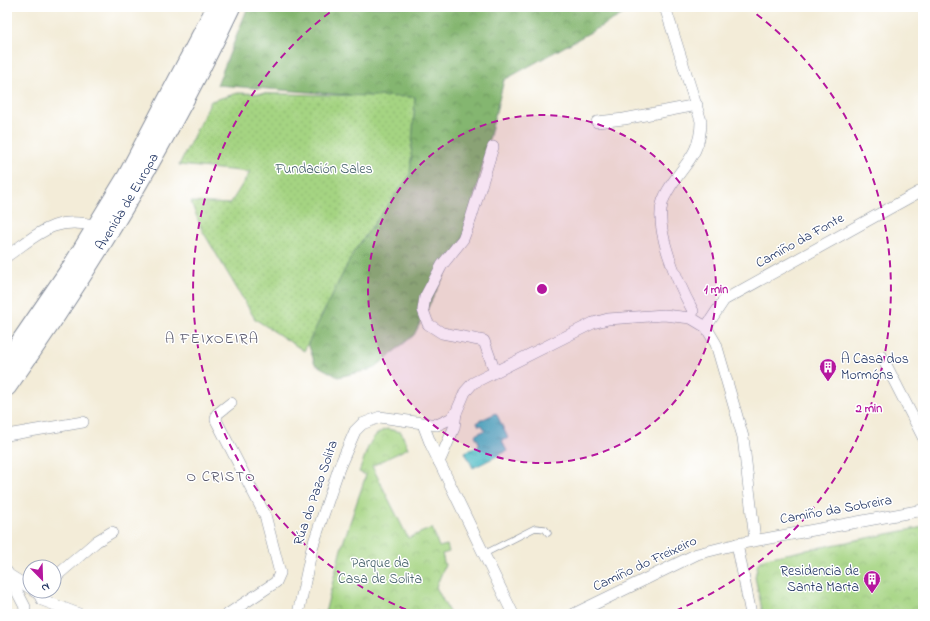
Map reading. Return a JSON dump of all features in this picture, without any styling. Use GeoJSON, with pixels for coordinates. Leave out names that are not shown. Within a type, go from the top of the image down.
{"type":"FeatureCollection","features":[{"type":"Feature","properties":{"kind":"main road","name":"Avenida de Europa"},"geometry":{"type":"LineString","coordinates":[[7,361],[72,266],[127,176],[216,7]]}},
{"type":"Feature","properties":{"kind":"main road","name":"Avenida de Europa"},"geometry":{"type":"LineString","coordinates":[[7,387],[114,226],[206,60],[231,7]]}},
{"type":"Feature","properties":{"kind":"street"},"geometry":{"type":"LineString","coordinates":[[665,7],[698,105],[701,121],[701,134],[697,150],[664,196],[660,210],[662,228],[672,262],[693,311],[690,318]]}},
{"type":"Feature","properties":{"kind":"street"},"geometry":{"type":"LineString","coordinates":[[597,122],[624,119],[698,105]]}},
{"type":"Feature","properties":{"kind":"street"},"geometry":{"type":"LineString","coordinates":[[493,148],[463,240],[442,265],[425,296],[423,310],[428,324],[442,333],[484,341],[495,372]]}},
{"type":"Feature","properties":{"kind":"street","name":"Camiño da Fonte"},"geometry":{"type":"LineString","coordinates":[[706,327],[724,300],[919,192]]}},
{"type":"Feature","properties":{"kind":"street"},"geometry":{"type":"LineString","coordinates":[[7,256],[51,226],[66,222],[80,222],[96,226]]}},
{"type":"Feature","properties":{"kind":"street"},"geometry":{"type":"LineString","coordinates":[[439,462],[454,428],[456,413],[465,392],[473,383],[593,323],[608,319],[664,315],[690,318],[706,327],[716,344],[743,437],[755,540]]}},
{"type":"Feature","properties":{"kind":"street"},"geometry":{"type":"LineString","coordinates":[[882,357],[923,437]]}},
{"type":"Feature","properties":{"kind":"street"},"geometry":{"type":"LineString","coordinates":[[228,614],[276,582],[280,573],[265,515],[216,420],[217,414],[231,403]]}},
{"type":"Feature","properties":{"kind":"street","name":"Rúa do Pazo Solita"},"geometry":{"type":"LineString","coordinates":[[298,614],[312,548],[339,468],[355,431],[362,424],[380,417],[437,425],[450,419],[456,413]]}},
{"type":"Feature","properties":{"kind":"street"},"geometry":{"type":"LineString","coordinates":[[7,435],[83,422]]}},
{"type":"Feature","properties":{"kind":"street"},"geometry":{"type":"LineString","coordinates":[[423,424],[439,462],[513,614]]}},
{"type":"Feature","properties":{"kind":"street","name":"Camiño da Sobreira"},"geometry":{"type":"LineString","coordinates":[[755,540],[923,510]]}},
{"type":"Feature","properties":{"kind":"street"},"geometry":{"type":"LineString","coordinates":[[62,571],[97,541],[112,532]]}},
{"type":"Feature","properties":{"kind":"street","name":"Camiño do Freixeiro"},"geometry":{"type":"LineString","coordinates":[[574,614],[698,554],[755,540]]}},
{"type":"Feature","properties":{"kind":"street"},"geometry":{"type":"LineString","coordinates":[[737,544],[751,614]]}},
{"type":"Feature","properties":{"kind":"street"},"geometry":{"type":"LineString","coordinates":[[8,573],[22,583]]}},
{"type":"Feature","properties":{"kind":"street"},"geometry":{"type":"LineString","coordinates":[[8,573],[25,610],[34,605],[36,599]]}},
{"type":"Feature","properties":{"kind":"street"},"geometry":{"type":"LineString","coordinates":[[49,599],[79,614]]}},
{"type":"Feature","properties":{"kind":"lane"},"geometry":{"type":"LineString","coordinates":[[484,554],[535,528],[545,530],[548,533]]}},
{"type":"Feature","properties":{"kind":"green space"},"geometry":{"type":"Polygon","coordinates":[[[248,7],[636,7],[504,80],[465,234],[414,335],[373,369],[338,377],[315,364],[308,343],[354,251],[410,175],[415,97],[360,96],[217,85],[248,7]]]}},
{"type":"Feature","properties":{"kind":"green space","name":"Fundación Sales"},"geometry":{"type":"Polygon","coordinates":[[[238,93],[415,97],[410,175],[354,251],[304,351],[255,319],[202,230],[191,202],[230,204],[250,172],[179,165],[211,101],[238,93]]]}},
{"type":"Feature","properties":{"kind":"green space","name":"Parque da Casa de Solita"},"geometry":{"type":"Polygon","coordinates":[[[387,429],[401,432],[408,448],[372,466],[408,538],[432,528],[439,547],[447,545],[449,552],[442,554],[445,565],[436,587],[450,614],[315,614],[316,611],[325,613],[341,549],[366,475],[359,472],[368,446],[376,436],[387,429]]]}},
{"type":"Feature","properties":{"kind":"green space"},"geometry":{"type":"Polygon","coordinates":[[[923,527],[923,614],[763,614],[755,577],[758,563],[766,558],[923,527]]]}},
{"type":"Feature","properties":{"kind":"water"},"geometry":{"type":"Polygon","coordinates":[[[496,413],[508,438],[502,441],[507,451],[473,468],[465,452],[480,445],[475,435],[485,430],[482,425],[479,426],[477,422],[496,413]]]}},
{"type":"Feature","properties":{"kind":"place","name":"A Casa dos Mormóns"},"geometry":{"type":"Point","coordinates":[828,382]}},
{"type":"Feature","properties":{"kind":"place","name":"Residencia de Santa Marta"},"geometry":{"type":"Point","coordinates":[872,594]}},
{"type":"Feature","properties":{"kind":"district","name":"A FEIXOEIRA"},"geometry":{"type":"Point","coordinates":[212,339]}},
{"type":"Feature","properties":{"kind":"district","name":"O CRISTO"},"geometry":{"type":"Point","coordinates":[221,477]}}]}
